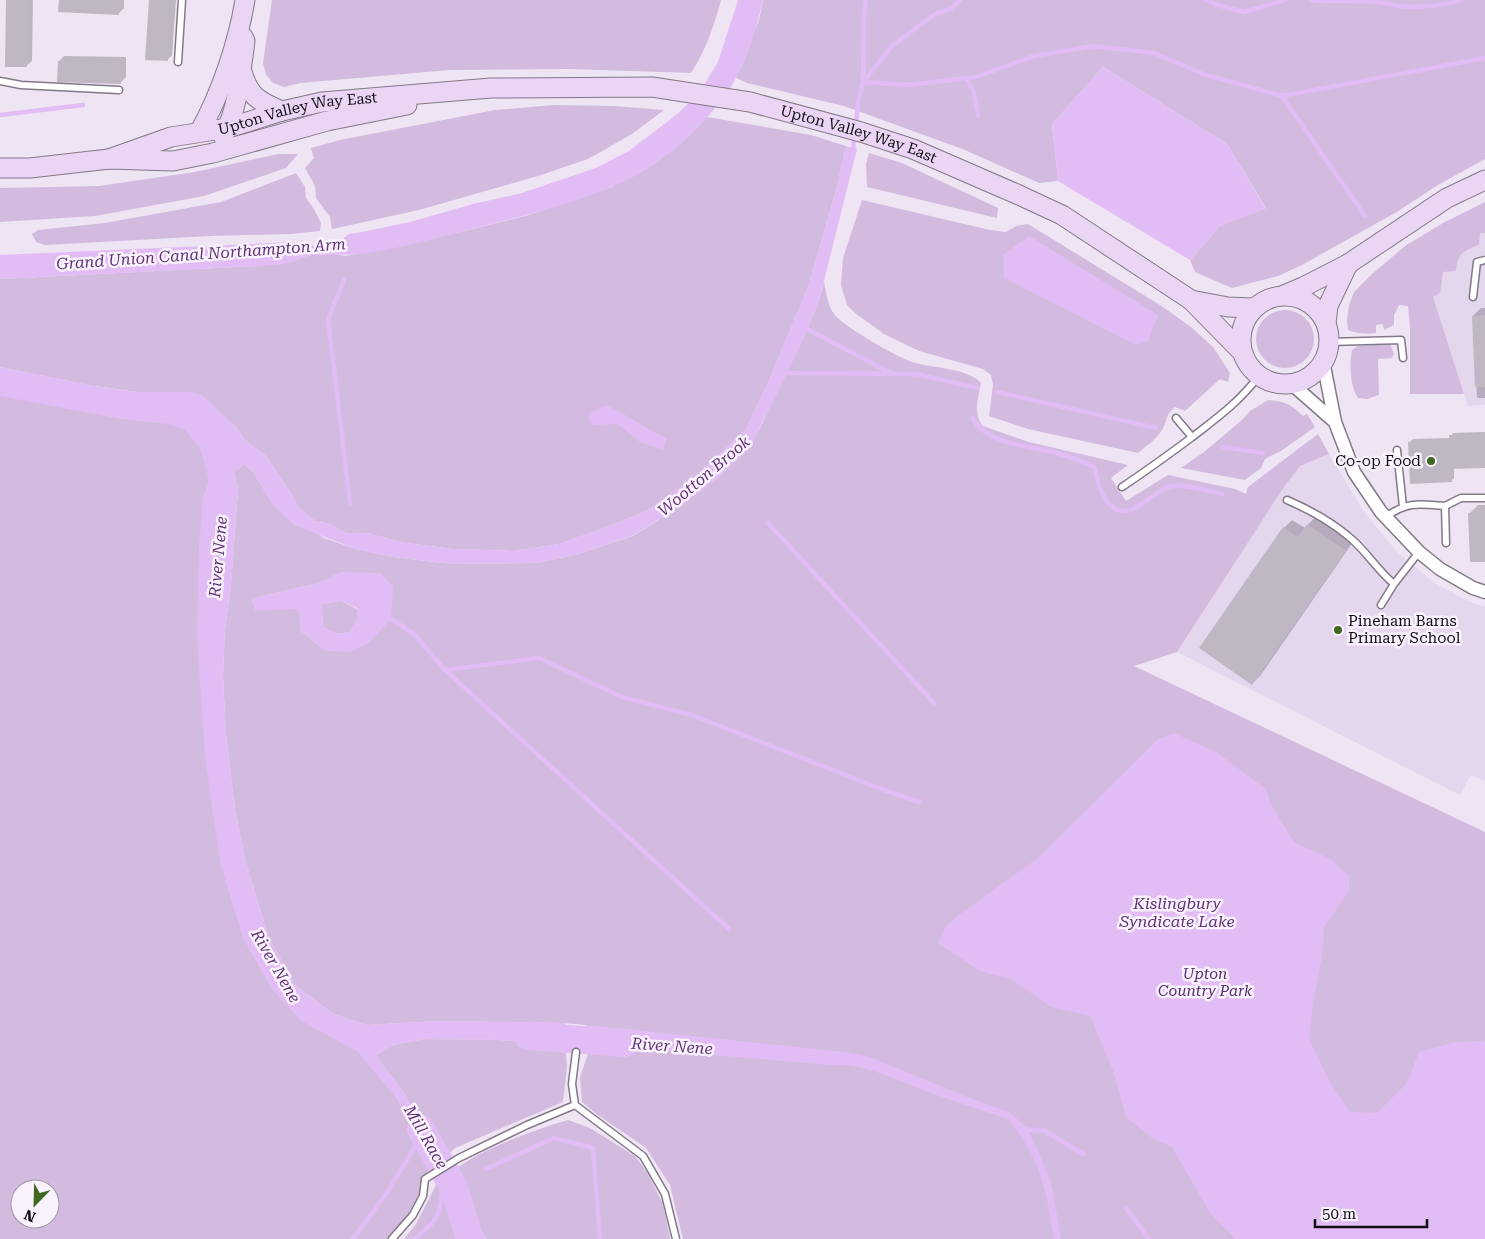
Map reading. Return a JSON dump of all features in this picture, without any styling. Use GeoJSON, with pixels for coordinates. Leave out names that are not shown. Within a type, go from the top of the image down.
{"type":"FeatureCollection","features":[{"type":"Feature","properties":{"kind":"street"},"geometry":{"type":"LineString","coordinates":[[200,131],[217,96],[240,26],[245,0]]}},
{"type":"Feature","properties":{"kind":"street"},"geometry":{"type":"LineString","coordinates":[[213,152],[228,128],[241,69],[245,41],[240,26]]}},
{"type":"Feature","properties":{"kind":"street"},"geometry":{"type":"LineString","coordinates":[[241,69],[246,86],[252,94],[263,104],[282,111]]}},
{"type":"Feature","properties":{"kind":"street","name":"Upton Valley Way East"},"geometry":{"type":"LineString","coordinates":[[110,160],[171,137],[228,128],[282,111],[322,102],[491,88],[652,87],[750,102],[811,118],[913,149],[1062,215],[1191,300],[1242,351]]}},
{"type":"Feature","properties":{"kind":"street","name":"Upton Valley Way East"},"geometry":{"type":"LineString","coordinates":[[0,168],[30,168],[110,160],[173,160],[213,152],[327,121],[491,88]]}},
{"type":"Feature","properties":{"kind":"street"},"geometry":{"type":"LineString","coordinates":[[1324,360],[1317,371],[1305,380],[1293,385],[1267,381],[1258,376],[1248,364],[1242,351],[1240,336],[1244,321],[1253,308],[1272,297],[1284,295],[1304,287],[1348,264],[1447,198],[1485,180]]}},
{"type":"Feature","properties":{"kind":"street"},"geometry":{"type":"LineString","coordinates":[[1348,264],[1328,306],[1328,332],[1324,360],[1335,422],[1354,472],[1381,512],[1419,552],[1440,569],[1473,588],[1485,592]]}},
{"type":"Feature","properties":{"kind":"street"},"geometry":{"type":"LineString","coordinates":[[1284,295],[1294,296],[1313,305],[1321,314],[1328,332]]}},
{"type":"Feature","properties":{"kind":"street","name":"Upton Valley Way East"},"geometry":{"type":"LineString","coordinates":[[1191,300],[1228,307],[1253,308]]}},
{"type":"Feature","properties":{"kind":"street"},"geometry":{"type":"LineString","coordinates":[[1293,385],[1335,422]]}},
{"type":"Feature","properties":{"kind":"lane"},"geometry":{"type":"LineString","coordinates":[[178,62],[182,0]]}},
{"type":"Feature","properties":{"kind":"lane"},"geometry":{"type":"LineString","coordinates":[[0,81],[21,85],[119,90]]}},
{"type":"Feature","properties":{"kind":"lane"},"geometry":{"type":"LineString","coordinates":[[1472,297],[1477,262],[1485,260]]}},
{"type":"Feature","properties":{"kind":"lane"},"geometry":{"type":"LineString","coordinates":[[1328,332],[1401,340],[1403,358]]}},
{"type":"Feature","properties":{"kind":"lane"},"geometry":{"type":"LineString","coordinates":[[1122,487],[1155,466],[1227,411],[1242,397],[1258,376]]}},
{"type":"Feature","properties":{"kind":"lane"},"geometry":{"type":"LineString","coordinates":[[1176,418],[1192,437]]}},
{"type":"Feature","properties":{"kind":"lane"},"geometry":{"type":"LineString","coordinates":[[1397,450],[1403,507]]}},
{"type":"Feature","properties":{"kind":"lane"},"geometry":{"type":"LineString","coordinates":[[1386,518],[1397,508],[1413,504],[1445,506],[1460,498],[1485,498]]}},
{"type":"Feature","properties":{"kind":"lane"},"geometry":{"type":"LineString","coordinates":[[1287,500],[1304,507],[1349,536],[1384,576],[1394,584]]}},
{"type":"Feature","properties":{"kind":"lane"},"geometry":{"type":"LineString","coordinates":[[1445,506],[1446,543]]}},
{"type":"Feature","properties":{"kind":"lane"},"geometry":{"type":"LineString","coordinates":[[1380,605],[1419,552]]}},
{"type":"Feature","properties":{"kind":"lane"},"geometry":{"type":"LineString","coordinates":[[576,1052],[572,1084],[575,1105],[642,1156],[665,1194],[676,1239]]}},
{"type":"Feature","properties":{"kind":"lane"},"geometry":{"type":"LineString","coordinates":[[392,1239],[413,1215],[423,1196],[425,1180],[459,1158],[527,1125],[575,1105]]}},
{"type":"Feature","properties":{"kind":"shaded area"},"geometry":{"type":"Polygon","coordinates":[[[1485,216],[1485,405],[1468,406],[1419,258],[1485,216]]]}},
{"type":"Feature","properties":{"kind":"shaded area","name":"Pineham Barns Primary School"},"geometry":{"type":"Polygon","coordinates":[[[1329,454],[1364,512],[1397,552],[1433,582],[1468,601],[1485,607],[1485,781],[1471,775],[1460,795],[1177,652],[1284,487],[1300,466],[1329,454]]]}},
{"type":"Feature","properties":{"kind":"green space"},"geometry":{"type":"Polygon","coordinates":[[[272,0],[721,0],[709,38],[691,73],[570,69],[450,70],[300,83],[284,87],[273,83],[266,74],[263,63],[272,0]]]}},
{"type":"Feature","properties":{"kind":"green space"},"geometry":{"type":"Polygon","coordinates":[[[763,0],[1485,0],[1485,159],[1438,185],[1395,213],[1302,265],[1278,276],[1232,288],[1195,272],[1190,260],[1220,226],[1266,208],[1227,144],[1103,67],[1052,124],[1058,181],[1039,183],[965,150],[844,106],[747,83],[736,78],[759,20],[763,0]]]}},
{"type":"Feature","properties":{"kind":"green space"},"geometry":{"type":"Polygon","coordinates":[[[554,105],[614,106],[664,110],[632,134],[588,159],[538,176],[419,210],[332,229],[330,217],[316,198],[315,186],[305,168],[314,158],[311,148],[340,140],[495,110],[554,105]]]}},
{"type":"Feature","properties":{"kind":"green space"},"geometry":{"type":"Polygon","coordinates":[[[707,117],[811,135],[846,146],[836,191],[808,287],[768,383],[745,431],[691,480],[647,511],[559,544],[514,551],[452,549],[400,542],[367,533],[346,533],[330,524],[315,521],[299,508],[266,456],[245,440],[234,425],[158,392],[137,392],[88,385],[0,367],[0,279],[258,266],[294,261],[310,255],[334,254],[345,256],[402,246],[525,216],[612,187],[683,140],[707,117]]]}},
{"type":"Feature","properties":{"kind":"green space"},"geometry":{"type":"Polygon","coordinates":[[[869,153],[902,163],[998,208],[997,218],[867,187],[866,164],[869,153]]]}},
{"type":"Feature","properties":{"kind":"green space"},"geometry":{"type":"Polygon","coordinates":[[[278,154],[298,154],[286,168],[204,196],[95,216],[0,222],[0,188],[99,186],[195,172],[278,154]]]}},
{"type":"Feature","properties":{"kind":"green space"},"geometry":{"type":"Polygon","coordinates":[[[296,173],[305,187],[306,198],[321,223],[320,231],[45,245],[36,242],[32,234],[38,230],[105,223],[221,202],[296,173]]]}},
{"type":"Feature","properties":{"kind":"green space"},"geometry":{"type":"Polygon","coordinates":[[[862,200],[990,230],[1006,232],[1016,226],[1028,224],[1160,305],[1191,327],[1213,347],[1230,373],[1228,382],[1220,379],[1185,411],[1175,407],[1168,415],[1160,434],[1138,453],[1028,429],[989,416],[993,385],[991,375],[983,369],[919,351],[884,334],[847,305],[841,285],[843,258],[862,200]]]}},
{"type":"Feature","properties":{"kind":"green space"},"geometry":{"type":"Polygon","coordinates":[[[1485,202],[1485,233],[1480,233],[1479,245],[1462,253],[1458,260],[1456,271],[1443,272],[1440,293],[1433,297],[1464,394],[1410,394],[1408,306],[1399,305],[1394,315],[1394,325],[1384,330],[1383,324],[1376,325],[1376,333],[1365,334],[1355,332],[1348,330],[1347,320],[1349,305],[1354,292],[1405,246],[1443,223],[1485,202]]]}},
{"type":"Feature","properties":{"kind":"green space","name":"Upton Country Park"},"geometry":{"type":"Polygon","coordinates":[[[824,282],[834,314],[859,334],[895,354],[912,362],[958,371],[975,378],[981,383],[977,411],[983,426],[1029,442],[1128,465],[1111,478],[1126,501],[1168,475],[1235,489],[1246,494],[1248,487],[1318,434],[1329,454],[1300,466],[1284,487],[1177,652],[1134,666],[1485,832],[1485,1239],[683,1239],[670,1185],[646,1148],[582,1102],[580,1077],[589,1051],[586,1025],[440,1021],[367,1025],[333,1014],[295,985],[269,938],[245,860],[235,809],[226,735],[223,676],[225,629],[231,585],[238,489],[234,472],[244,464],[253,472],[274,506],[324,538],[356,549],[394,557],[452,564],[537,563],[578,554],[633,536],[677,508],[721,475],[743,454],[760,428],[805,335],[824,282]],[[342,572],[318,583],[251,599],[299,609],[301,631],[326,651],[391,619],[342,572]]]}},
{"type":"Feature","properties":{"kind":"green space"},"geometry":{"type":"Polygon","coordinates":[[[1279,310],[1291,310],[1306,318],[1314,333],[1314,345],[1306,360],[1291,368],[1279,368],[1264,360],[1256,345],[1256,333],[1264,318],[1279,310]]]}},
{"type":"Feature","properties":{"kind":"green space"},"geometry":{"type":"Polygon","coordinates":[[[1390,344],[1394,354],[1392,358],[1378,359],[1379,395],[1367,399],[1358,398],[1353,387],[1351,375],[1352,350],[1358,346],[1390,344]]]}},
{"type":"Feature","properties":{"kind":"green space"},"geometry":{"type":"Polygon","coordinates":[[[0,383],[127,407],[220,439],[211,631],[235,871],[300,1008],[361,1047],[401,1094],[443,1168],[425,1179],[423,1196],[392,1239],[0,1239],[0,383]]]}},
{"type":"Feature","properties":{"kind":"green space"},"geometry":{"type":"Polygon","coordinates":[[[1268,400],[1287,404],[1303,416],[1307,414],[1315,427],[1281,451],[1265,459],[1261,468],[1245,480],[1181,468],[1204,452],[1250,411],[1268,400]]]}},
{"type":"Feature","properties":{"kind":"green space"},"geometry":{"type":"Polygon","coordinates":[[[341,601],[357,609],[357,619],[350,632],[337,634],[323,627],[321,604],[341,601]]]}},
{"type":"Feature","properties":{"kind":"green space"},"geometry":{"type":"Polygon","coordinates":[[[425,1039],[499,1040],[565,1044],[567,1066],[563,1102],[455,1148],[443,1159],[402,1090],[376,1055],[393,1045],[425,1039]]]}},
{"type":"Feature","properties":{"kind":"green space"},"geometry":{"type":"Polygon","coordinates":[[[568,1120],[590,1128],[635,1156],[647,1172],[663,1204],[670,1239],[486,1239],[451,1172],[491,1148],[568,1120]]]}},
{"type":"Feature","properties":{"kind":"green space"},"geometry":{"type":"Polygon","coordinates":[[[443,1177],[450,1198],[453,1223],[461,1239],[404,1239],[416,1224],[436,1185],[443,1177]]]}},
{"type":"Feature","properties":{"kind":"water","name":"Grand Union Canal Northampton Arm"},"geometry":{"type":"Polygon","coordinates":[[[738,0],[763,0],[749,50],[741,69],[717,106],[693,133],[665,157],[637,175],[600,192],[522,216],[408,245],[362,254],[313,255],[276,265],[0,279],[0,255],[296,242],[309,246],[337,243],[349,234],[410,222],[473,204],[522,193],[596,168],[629,151],[676,115],[701,90],[718,62],[738,0]]]}},
{"type":"Feature","properties":{"kind":"water"},"geometry":{"type":"Polygon","coordinates":[[[1103,67],[1227,144],[1266,209],[1220,226],[1190,260],[1058,181],[1052,124],[1103,67]]]}},
{"type":"Feature","properties":{"kind":"water"},"geometry":{"type":"Polygon","coordinates":[[[846,146],[857,149],[820,297],[805,335],[751,444],[721,475],[677,508],[632,536],[578,554],[537,563],[452,564],[394,557],[356,549],[294,525],[274,506],[253,472],[244,464],[234,472],[238,489],[231,585],[225,629],[223,676],[226,735],[235,809],[245,860],[269,938],[295,985],[333,1014],[367,1025],[440,1021],[565,1023],[565,1044],[499,1040],[425,1039],[393,1045],[377,1055],[383,1066],[402,1090],[443,1159],[436,1163],[396,1098],[358,1052],[300,1020],[272,989],[243,938],[220,862],[205,757],[197,636],[199,547],[203,498],[209,480],[200,448],[185,430],[168,424],[121,419],[0,396],[0,367],[88,385],[136,392],[192,392],[203,396],[234,425],[245,440],[266,456],[299,508],[315,521],[330,524],[346,533],[367,533],[400,542],[452,549],[514,551],[559,544],[647,511],[691,480],[745,431],[768,383],[808,287],[836,191],[846,146]]]}},
{"type":"Feature","properties":{"kind":"water"},"geometry":{"type":"Polygon","coordinates":[[[1029,236],[1158,315],[1148,341],[1136,345],[1004,278],[1003,255],[1029,236]]]}},
{"type":"Feature","properties":{"kind":"water"},"geometry":{"type":"Polygon","coordinates":[[[606,405],[667,439],[663,450],[640,442],[617,424],[591,425],[588,414],[606,405]]]}},
{"type":"Feature","properties":{"kind":"water"},"geometry":{"type":"Polygon","coordinates":[[[342,572],[380,573],[393,587],[391,619],[369,643],[350,652],[326,651],[301,631],[298,609],[255,610],[251,599],[318,583],[342,572]],[[341,601],[322,604],[323,627],[337,634],[350,632],[357,619],[357,608],[341,601]]]}},
{"type":"Feature","properties":{"kind":"water","name":"Kislingbury Syndicate Lake"},"geometry":{"type":"Polygon","coordinates":[[[1174,733],[1216,752],[1267,790],[1270,803],[1294,842],[1332,860],[1349,876],[1349,891],[1324,927],[1322,956],[1314,997],[1309,1039],[1330,1082],[1350,1112],[1377,1113],[1407,1083],[1419,1052],[1456,1042],[1484,1041],[1485,1035],[1485,1239],[1235,1239],[1210,1213],[1172,1147],[1152,1138],[1126,1117],[1113,1070],[1090,1016],[1051,1007],[1011,979],[980,971],[938,943],[945,927],[960,914],[1038,858],[1157,740],[1174,733]]]}},
{"type":"Feature","properties":{"kind":"water"},"geometry":{"type":"Polygon","coordinates":[[[587,1025],[844,1052],[870,1057],[967,1097],[1009,1112],[1024,1125],[1031,1135],[1047,1172],[1052,1186],[1061,1239],[1054,1239],[1048,1203],[1038,1168],[1027,1146],[1010,1120],[864,1068],[853,1066],[621,1047],[601,1046],[589,1051],[587,1025]]]}},
{"type":"Feature","properties":{"kind":"water"},"geometry":{"type":"Polygon","coordinates":[[[451,1172],[486,1239],[461,1239],[453,1223],[450,1198],[443,1177],[451,1172]]]}},
{"type":"Feature","properties":{"kind":"building"},"geometry":{"type":"Polygon","coordinates":[[[6,0],[28,0],[27,67],[5,67],[6,0]]]}},
{"type":"Feature","properties":{"kind":"building"},"geometry":{"type":"Polygon","coordinates":[[[59,0],[120,0],[119,15],[58,12],[59,0]]]}},
{"type":"Feature","properties":{"kind":"building"},"geometry":{"type":"Polygon","coordinates":[[[149,0],[171,0],[168,61],[145,60],[149,0]]]}},
{"type":"Feature","properties":{"kind":"building"},"geometry":{"type":"Polygon","coordinates":[[[58,61],[122,62],[121,84],[57,82],[58,61]]]}},
{"type":"Feature","properties":{"kind":"building"},"geometry":{"type":"Polygon","coordinates":[[[1485,315],[1485,387],[1475,387],[1472,316],[1485,315]]]}},
{"type":"Feature","properties":{"kind":"building"},"geometry":{"type":"Polygon","coordinates":[[[1485,434],[1485,468],[1451,469],[1452,482],[1410,484],[1408,442],[1449,440],[1449,435],[1485,434]]]}},
{"type":"Feature","properties":{"kind":"building"},"geometry":{"type":"Polygon","coordinates":[[[1485,512],[1485,562],[1470,562],[1468,513],[1485,512]]]}},
{"type":"Feature","properties":{"kind":"building"},"geometry":{"type":"Polygon","coordinates":[[[1307,524],[1346,551],[1252,685],[1199,648],[1283,527],[1298,537],[1307,524]]]}},
{"type":"Feature","properties":{"kind":"waterway","name":"Wootton Brook"},"geometry":{"type":"LineString","coordinates":[[856,125],[858,102],[863,82],[866,0]]}},
{"type":"Feature","properties":{"kind":"waterway"},"geometry":{"type":"LineString","coordinates":[[863,82],[892,46],[935,14],[950,9],[960,0]]}},
{"type":"Feature","properties":{"kind":"waterway"},"geometry":{"type":"LineString","coordinates":[[1206,0],[1244,12],[1285,0]]}},
{"type":"Feature","properties":{"kind":"waterway"},"geometry":{"type":"LineString","coordinates":[[1311,0],[1379,2],[1413,7],[1438,5],[1460,0]]}},
{"type":"Feature","properties":{"kind":"waterway"},"geometry":{"type":"LineString","coordinates":[[863,82],[909,85],[976,77],[1034,56],[1093,46],[1154,53],[1203,74],[1282,96],[1365,216]]}},
{"type":"Feature","properties":{"kind":"waterway"},"geometry":{"type":"LineString","coordinates":[[1282,96],[1485,58]]}},
{"type":"Feature","properties":{"kind":"waterway"},"geometry":{"type":"LineString","coordinates":[[967,79],[974,93],[978,115]]}},
{"type":"Feature","properties":{"kind":"waterway"},"geometry":{"type":"LineString","coordinates":[[0,115],[83,105]]}},
{"type":"Feature","properties":{"kind":"waterway","name":"Wootton Brook"},"geometry":{"type":"LineString","coordinates":[[853,153],[854,135]]}},
{"type":"Feature","properties":{"kind":"waterway"},"geometry":{"type":"LineString","coordinates":[[344,280],[328,319],[350,503]]}},
{"type":"Feature","properties":{"kind":"waterway"},"geometry":{"type":"LineString","coordinates":[[803,327],[891,373]]}},
{"type":"Feature","properties":{"kind":"waterway"},"geometry":{"type":"LineString","coordinates":[[783,373],[916,374],[977,388]]}},
{"type":"Feature","properties":{"kind":"waterway"},"geometry":{"type":"LineString","coordinates":[[997,392],[1156,428]]}},
{"type":"Feature","properties":{"kind":"waterway"},"geometry":{"type":"LineString","coordinates":[[973,418],[979,427],[999,439],[1057,453],[1094,467],[1103,495],[1118,510],[1132,510],[1163,489],[1172,486],[1191,487],[1222,494]]}},
{"type":"Feature","properties":{"kind":"waterway"},"geometry":{"type":"LineString","coordinates":[[1223,447],[1263,453]]}},
{"type":"Feature","properties":{"kind":"waterway"},"geometry":{"type":"LineString","coordinates":[[768,523],[934,703]]}},
{"type":"Feature","properties":{"kind":"waterway"},"geometry":{"type":"LineString","coordinates":[[391,619],[414,634],[445,670],[729,929]]}},
{"type":"Feature","properties":{"kind":"waterway"},"geometry":{"type":"LineString","coordinates":[[445,670],[539,658],[622,697],[692,715],[919,802]]}},
{"type":"Feature","properties":{"kind":"waterway","name":"River Nene"},"geometry":{"type":"LineString","coordinates":[[528,1036],[625,1043]]}},
{"type":"Feature","properties":{"kind":"waterway","name":"Mill Race"},"geometry":{"type":"LineString","coordinates":[[421,1129],[454,1188],[470,1239]]}},
{"type":"Feature","properties":{"kind":"waterway"},"geometry":{"type":"LineString","coordinates":[[1023,1129],[1045,1131],[1083,1154]]}},
{"type":"Feature","properties":{"kind":"waterway"},"geometry":{"type":"LineString","coordinates":[[353,1239],[386,1194],[423,1134]]}},
{"type":"Feature","properties":{"kind":"waterway"},"geometry":{"type":"LineString","coordinates":[[486,1169],[554,1138],[593,1148],[600,1239]]}},
{"type":"Feature","properties":{"kind":"waterway"},"geometry":{"type":"LineString","coordinates":[[414,1239],[435,1220],[440,1209],[442,1192],[450,1185]]}},
{"type":"Feature","properties":{"kind":"waterway"},"geometry":{"type":"LineString","coordinates":[[1126,1208],[1149,1239]]}},
{"type":"Feature","properties":{"kind":"place","name":"Co-op Food"},"geometry":{"type":"Point","coordinates":[1431,461]}},
{"type":"Feature","properties":{"kind":"place","name":"Pineham Barns Primary School"},"geometry":{"type":"Point","coordinates":[1338,630]}}]}
